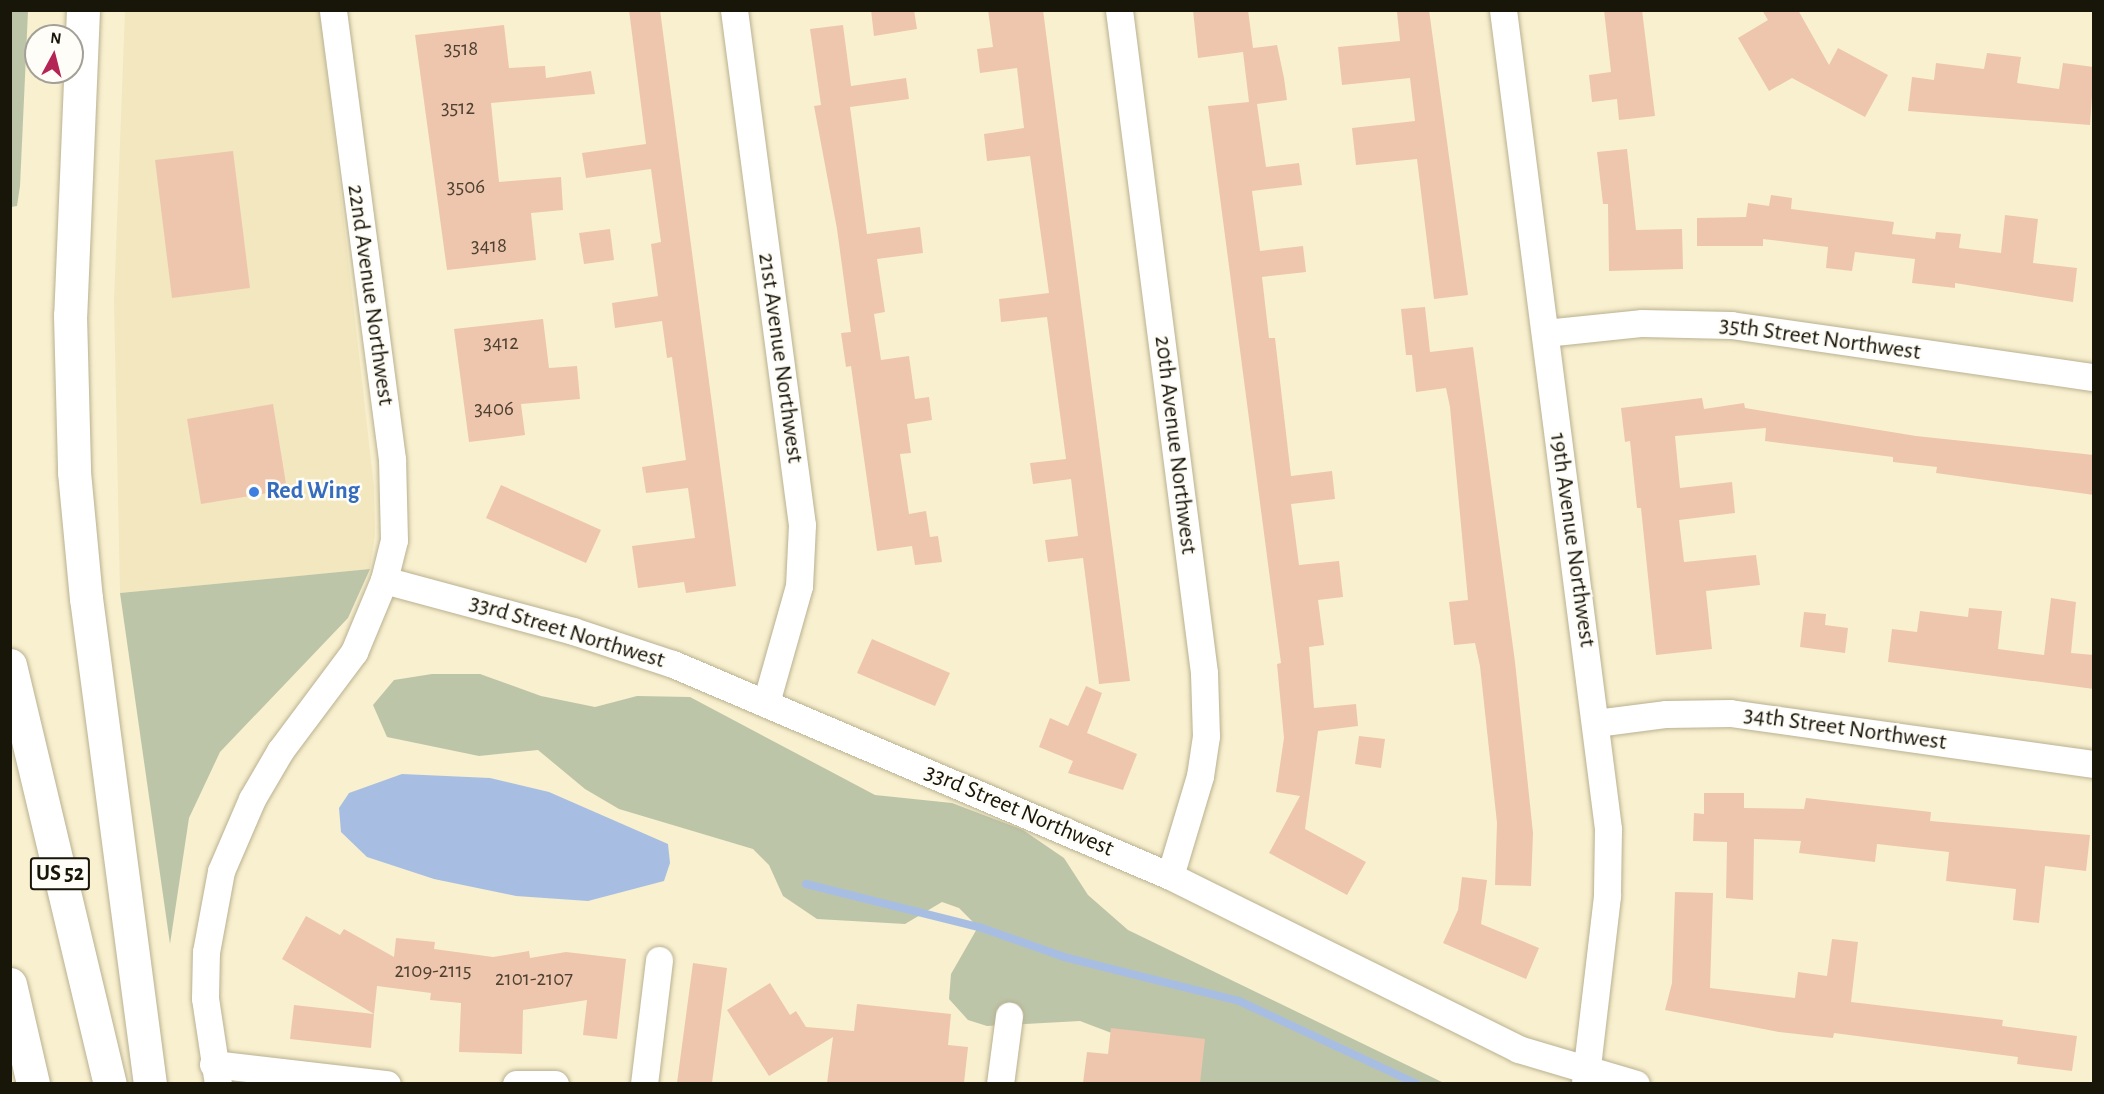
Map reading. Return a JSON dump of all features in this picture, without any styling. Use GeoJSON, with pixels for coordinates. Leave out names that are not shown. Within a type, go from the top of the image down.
{"type":"FeatureCollection","features":[{"type":"Feature","properties":{"kind":"highway"},"geometry":{"type":"LineString","coordinates":[[83,10],[70,315],[74,472],[86,598],[150,1083]]}},
{"type":"Feature","properties":{"kind":"highway","name":"US 52"},"geometry":{"type":"LineString","coordinates":[[10,665],[110,1083]]}},
{"type":"Feature","properties":{"kind":"highway"},"geometry":{"type":"LineString","coordinates":[[10,984],[33,1083]]}},
{"type":"Feature","properties":{"kind":"highway"},"geometry":{"type":"LineString","coordinates":[[10,1051],[19,1083]]}},
{"type":"Feature","properties":{"kind":"street","name":"22nd Avenue Northwest"},"geometry":{"type":"LineString","coordinates":[[215,1074],[205,998],[206,952],[221,871],[252,799],[280,751],[354,652],[384,580],[394,540],[396,499],[333,10]]}},
{"type":"Feature","properties":{"kind":"street","name":"21st Avenue Northwest"},"geometry":{"type":"LineString","coordinates":[[734,10],[802,525],[799,586],[766,703]]}},
{"type":"Feature","properties":{"kind":"street","name":"20th Avenue Northwest"},"geometry":{"type":"LineString","coordinates":[[1119,10],[1204,673],[1206,736],[1200,776],[1170,876]]}},
{"type":"Feature","properties":{"kind":"street","name":"19th Avenue Northwest"},"geometry":{"type":"LineString","coordinates":[[1503,10],[1596,723],[1609,862],[1586,1077]]}},
{"type":"Feature","properties":{"kind":"street","name":"35th Street Northwest"},"geometry":{"type":"LineString","coordinates":[[1545,333],[1653,323],[1731,325],[2094,377]]}},
{"type":"Feature","properties":{"kind":"street","name":"33rd Street Northwest"},"geometry":{"type":"LineString","coordinates":[[384,580],[573,631],[766,703],[1170,876],[1518,1049],[1586,1077],[1636,1083]]}},
{"type":"Feature","properties":{"kind":"street","name":"34th Street Northwest"},"geometry":{"type":"LineString","coordinates":[[1596,723],[1666,714],[1730,713],[2094,764]]}},
{"type":"Feature","properties":{"kind":"street"},"geometry":{"type":"LineString","coordinates":[[644,1083],[659,960]]}},
{"type":"Feature","properties":{"kind":"street"},"geometry":{"type":"LineString","coordinates":[[1000,1083],[1009,1016]]}},
{"type":"Feature","properties":{"kind":"street"},"geometry":{"type":"LineString","coordinates":[[215,1074],[387,1083]]}},
{"type":"Feature","properties":{"kind":"street"},"geometry":{"type":"LineString","coordinates":[[516,1083],[555,1083]]}},
{"type":"Feature","properties":{"kind":"shaded area"},"geometry":{"type":"Polygon","coordinates":[[[125,11],[320,11],[374,487],[375,535],[370,569],[120,593],[114,301],[125,11]]]}},
{"type":"Feature","properties":{"kind":"green space"},"geometry":{"type":"Polygon","coordinates":[[[11,10],[28,11],[27,24],[24,24],[25,84],[20,186],[17,206],[11,207],[11,10]]]}},
{"type":"Feature","properties":{"kind":"green space"},"geometry":{"type":"Polygon","coordinates":[[[370,569],[348,618],[220,752],[189,818],[170,944],[120,593],[370,569]]]}},
{"type":"Feature","properties":{"kind":"green space"},"geometry":{"type":"Polygon","coordinates":[[[432,674],[480,674],[541,696],[595,707],[637,696],[690,697],[875,795],[952,803],[1023,830],[1064,858],[1088,895],[1128,930],[1444,1083],[1191,1083],[1164,1069],[1130,1040],[1080,1021],[987,1026],[968,1020],[949,999],[951,974],[978,927],[959,908],[942,902],[905,924],[817,919],[783,896],[769,865],[753,849],[619,809],[585,789],[538,750],[479,756],[387,737],[373,705],[394,680],[432,674]]]}},
{"type":"Feature","properties":{"kind":"water"},"geometry":{"type":"Polygon","coordinates":[[[402,774],[490,778],[549,792],[668,844],[670,863],[664,881],[588,901],[516,896],[434,879],[367,857],[341,832],[339,808],[349,793],[402,774]]]}},
{"type":"Feature","properties":{"kind":"building"},"geometry":{"type":"Polygon","coordinates":[[[629,10],[660,10],[736,586],[686,593],[684,582],[638,588],[632,546],[695,538],[688,488],[646,493],[642,467],[686,460],[672,357],[667,358],[662,321],[615,328],[612,303],[658,296],[651,244],[661,242],[651,169],[586,178],[582,153],[646,144],[629,10]]]}},
{"type":"Feature","properties":{"kind":"building"},"geometry":{"type":"Polygon","coordinates":[[[871,10],[914,10],[917,29],[874,36],[871,10]]]}},
{"type":"Feature","properties":{"kind":"building"},"geometry":{"type":"Polygon","coordinates":[[[988,10],[1043,10],[1130,681],[1099,684],[1083,558],[1048,562],[1045,540],[1078,536],[1071,479],[1033,484],[1030,463],[1066,459],[1047,317],[1001,322],[999,299],[1049,293],[1030,156],[987,161],[984,134],[1024,128],[1017,68],[980,73],[977,49],[993,47],[988,10]]]}},
{"type":"Feature","properties":{"kind":"building"},"geometry":{"type":"Polygon","coordinates":[[[1193,10],[1248,10],[1253,48],[1277,45],[1287,100],[1257,104],[1266,167],[1299,163],[1302,185],[1252,191],[1260,251],[1303,246],[1306,272],[1262,277],[1269,338],[1275,338],[1291,476],[1332,471],[1335,499],[1291,504],[1299,565],[1339,561],[1343,597],[1318,600],[1324,645],[1309,647],[1314,708],[1356,704],[1358,726],[1318,731],[1305,829],[1366,862],[1347,895],[1269,853],[1300,796],[1276,792],[1284,738],[1277,664],[1281,663],[1208,106],[1249,102],[1243,52],[1198,58],[1193,10]]]}},
{"type":"Feature","properties":{"kind":"building"},"geometry":{"type":"Polygon","coordinates":[[[1429,10],[1468,295],[1434,299],[1417,159],[1356,165],[1352,128],[1415,121],[1410,78],[1342,85],[1338,47],[1400,41],[1397,12],[1429,10]]]}},
{"type":"Feature","properties":{"kind":"building"},"geometry":{"type":"Polygon","coordinates":[[[1604,10],[1642,10],[1655,116],[1619,120],[1617,99],[1592,102],[1589,75],[1611,72],[1604,10]]]}},
{"type":"Feature","properties":{"kind":"building"},"geometry":{"type":"Polygon","coordinates":[[[1762,10],[1798,10],[1829,65],[1838,48],[1888,75],[1865,117],[1792,78],[1769,91],[1738,38],[1768,20],[1762,10]]]}},
{"type":"Feature","properties":{"kind":"building"},"geometry":{"type":"Polygon","coordinates":[[[504,25],[509,68],[545,66],[546,78],[591,71],[595,94],[491,103],[499,182],[561,177],[563,210],[531,213],[536,260],[447,270],[415,35],[504,25]]]}},
{"type":"Feature","properties":{"kind":"building"},"geometry":{"type":"Polygon","coordinates":[[[843,25],[851,86],[906,78],[909,99],[850,107],[867,234],[920,227],[923,253],[877,259],[885,312],[874,314],[881,360],[909,356],[915,399],[929,397],[932,420],[907,424],[911,453],[900,454],[909,514],[926,511],[930,537],[938,536],[942,562],[915,565],[912,546],[877,551],[851,366],[846,367],[841,333],[851,332],[837,229],[814,106],[821,105],[810,29],[843,25]]]}},
{"type":"Feature","properties":{"kind":"building"},"geometry":{"type":"Polygon","coordinates":[[[1987,53],[2021,57],[2017,83],[2059,89],[2063,63],[2094,67],[2090,125],[1908,111],[1912,77],[1934,80],[1936,63],[1984,69],[1987,53]]]}},
{"type":"Feature","properties":{"kind":"building"},"geometry":{"type":"Polygon","coordinates":[[[1627,149],[1636,230],[1682,229],[1683,269],[1609,271],[1608,204],[1603,204],[1597,152],[1627,149]]]}},
{"type":"Feature","properties":{"kind":"building"},"geometry":{"type":"Polygon","coordinates":[[[233,151],[250,288],[172,298],[155,160],[233,151]]]}},
{"type":"Feature","properties":{"kind":"building"},"geometry":{"type":"Polygon","coordinates":[[[1771,195],[1792,198],[1791,209],[1894,222],[1892,234],[1935,239],[1936,232],[1961,234],[1959,248],[2001,253],[2005,215],[2038,219],[2033,263],[2077,268],[2073,302],[1955,283],[1955,288],[1912,283],[1915,259],[1855,252],[1852,271],[1826,268],[1828,247],[1763,239],[1763,246],[1697,246],[1697,218],[1746,217],[1748,203],[1769,206],[1771,195]]]}},
{"type":"Feature","properties":{"kind":"building"},"geometry":{"type":"Polygon","coordinates":[[[610,229],[614,260],[584,264],[579,233],[610,229]]]}},
{"type":"Feature","properties":{"kind":"building"},"geometry":{"type":"Polygon","coordinates":[[[1425,307],[1430,352],[1473,347],[1515,662],[1533,833],[1531,886],[1495,885],[1497,823],[1480,666],[1475,643],[1454,645],[1449,602],[1468,600],[1450,407],[1446,388],[1416,392],[1412,355],[1406,355],[1401,309],[1425,307]]]}},
{"type":"Feature","properties":{"kind":"building"},"geometry":{"type":"Polygon","coordinates":[[[543,319],[549,368],[577,366],[580,399],[521,404],[525,435],[469,442],[454,329],[543,319]]]}},
{"type":"Feature","properties":{"kind":"building"},"geometry":{"type":"Polygon","coordinates":[[[1702,398],[1704,409],[1744,403],[1745,408],[1916,436],[2094,455],[2094,495],[1936,473],[1937,467],[1893,462],[1893,457],[1765,441],[1766,428],[1675,436],[1680,488],[1732,482],[1735,513],[1679,520],[1684,562],[1756,555],[1760,585],[1706,591],[1712,649],[1656,655],[1641,508],[1637,508],[1630,441],[1625,442],[1621,408],[1702,398]]]}},
{"type":"Feature","properties":{"kind":"building"},"geometry":{"type":"Polygon","coordinates":[[[273,404],[287,490],[201,504],[187,419],[273,404]]]}},
{"type":"Feature","properties":{"kind":"building"},"geometry":{"type":"Polygon","coordinates":[[[501,485],[601,530],[586,563],[486,518],[501,485]]]}},
{"type":"Feature","properties":{"kind":"building"},"geometry":{"type":"Polygon","coordinates":[[[2051,598],[2076,602],[2071,653],[2094,655],[2094,689],[1888,662],[1892,629],[1917,632],[1920,611],[1968,617],[1969,608],[2002,611],[1998,649],[2044,655],[2051,598]]]}},
{"type":"Feature","properties":{"kind":"building"},"geometry":{"type":"Polygon","coordinates":[[[1804,612],[1826,614],[1825,625],[1848,628],[1845,653],[1800,647],[1804,612]]]}},
{"type":"Feature","properties":{"kind":"building"},"geometry":{"type":"Polygon","coordinates":[[[872,639],[950,673],[935,706],[857,673],[872,639]]]}},
{"type":"Feature","properties":{"kind":"building"},"geometry":{"type":"Polygon","coordinates":[[[1086,686],[1102,693],[1087,733],[1137,754],[1123,790],[1068,773],[1073,761],[1039,747],[1050,718],[1068,726],[1086,686]]]}},
{"type":"Feature","properties":{"kind":"building"},"geometry":{"type":"Polygon","coordinates":[[[1359,736],[1385,739],[1381,768],[1355,764],[1359,736]]]}},
{"type":"Feature","properties":{"kind":"building"},"geometry":{"type":"Polygon","coordinates":[[[1704,793],[1744,793],[1744,808],[1804,809],[1806,798],[1931,812],[1930,821],[2090,835],[2086,871],[2045,866],[2039,923],[2013,920],[2016,889],[1946,881],[1949,852],[1877,844],[1875,862],[1799,853],[1801,841],[1754,839],[1753,900],[1726,898],[1727,842],[1693,841],[1694,813],[1704,814],[1704,793]]]}},
{"type":"Feature","properties":{"kind":"building"},"geometry":{"type":"Polygon","coordinates":[[[1462,877],[1487,880],[1481,924],[1539,948],[1526,979],[1443,943],[1458,910],[1462,877]]]}},
{"type":"Feature","properties":{"kind":"building"},"geometry":{"type":"Polygon","coordinates":[[[1675,892],[1713,893],[1710,988],[1795,998],[1798,972],[1827,976],[1832,939],[1858,942],[1851,1002],[2003,1020],[2002,1026],[2077,1036],[2072,1071],[2017,1064],[2018,1057],[1834,1033],[1833,1038],[1779,1032],[1665,1010],[1672,983],[1675,892]]]}},
{"type":"Feature","properties":{"kind":"building"},"geometry":{"type":"Polygon","coordinates":[[[306,916],[340,935],[344,929],[394,957],[396,938],[435,942],[434,949],[493,957],[529,951],[530,958],[566,952],[626,959],[617,1039],[583,1035],[587,1000],[523,1010],[522,1054],[459,1052],[461,1003],[430,1000],[431,993],[377,986],[374,1014],[282,959],[306,916]]]}},
{"type":"Feature","properties":{"kind":"building"},"geometry":{"type":"Polygon","coordinates":[[[693,963],[727,968],[712,1083],[677,1083],[693,963]]]}},
{"type":"Feature","properties":{"kind":"building"},"geometry":{"type":"Polygon","coordinates":[[[770,983],[790,1015],[796,1011],[806,1027],[854,1031],[857,1004],[951,1014],[948,1045],[968,1047],[964,1083],[827,1083],[833,1037],[769,1076],[727,1010],[770,983]]]}},
{"type":"Feature","properties":{"kind":"building"},"geometry":{"type":"Polygon","coordinates":[[[294,1005],[374,1014],[371,1048],[290,1039],[294,1005]]]}},
{"type":"Feature","properties":{"kind":"building"},"geometry":{"type":"Polygon","coordinates":[[[1111,1028],[1205,1039],[1200,1083],[1083,1083],[1087,1052],[1108,1054],[1111,1028]]]}},
{"type":"Feature","properties":{"kind":"waterway"},"geometry":{"type":"LineString","coordinates":[[806,884],[979,927],[1064,957],[1239,1001],[1417,1084]]}},
{"type":"Feature","properties":{"kind":"place","name":"Red Wing"},"geometry":{"type":"Point","coordinates":[254,492]}}]}
